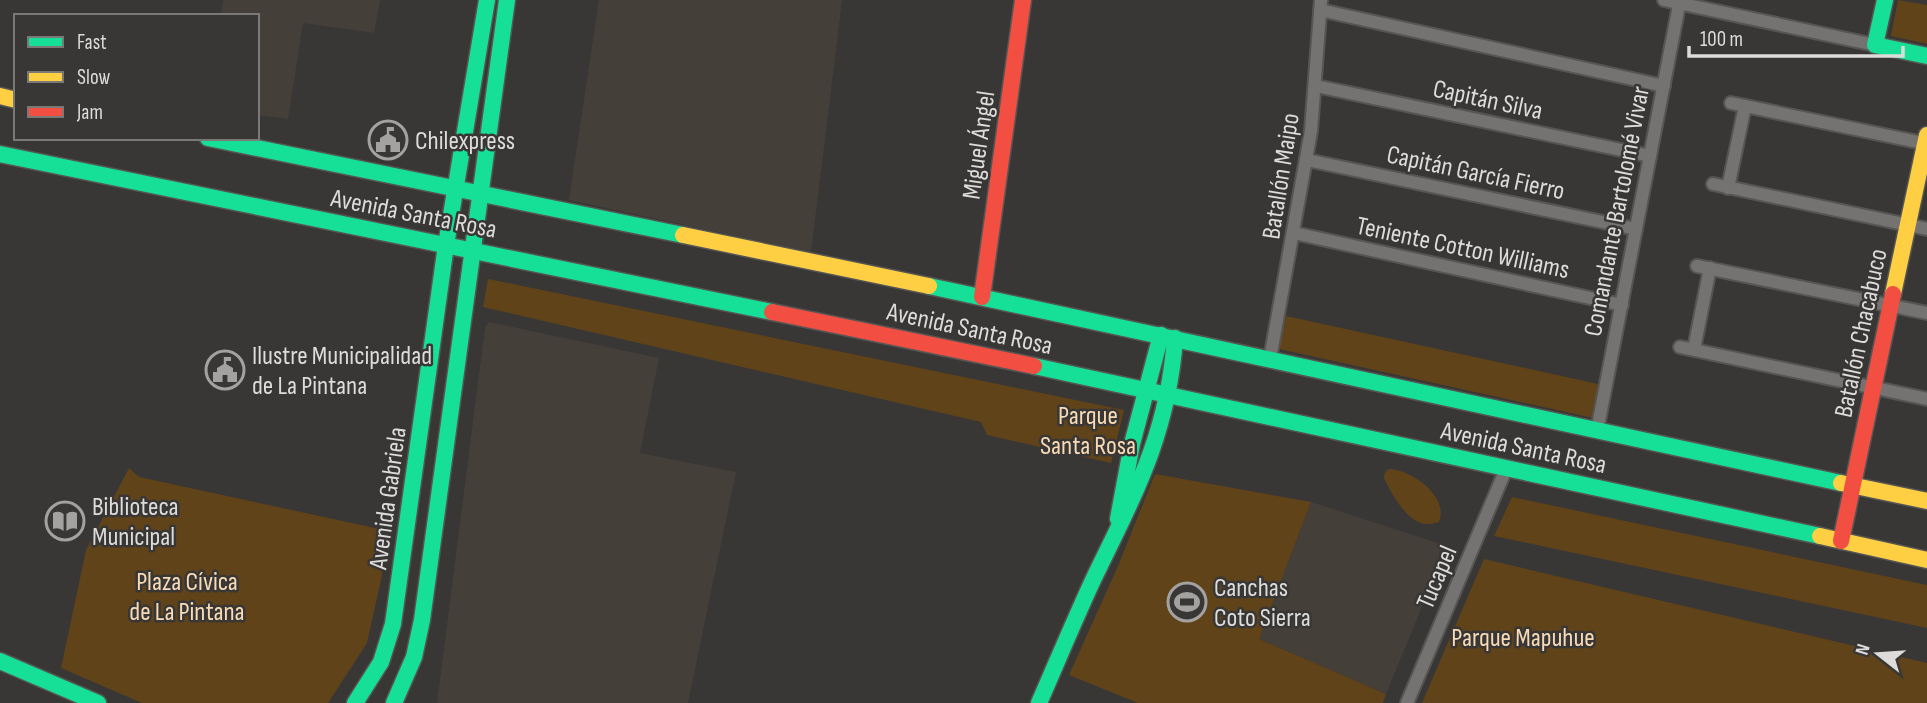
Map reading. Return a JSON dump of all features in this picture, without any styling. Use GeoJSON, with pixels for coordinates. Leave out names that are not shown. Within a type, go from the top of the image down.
{"type":"FeatureCollection","features":[{"type":"Feature","properties":{"kind":"main road","name":"Avenida Gabriela"},"geometry":{"type":"LineString","coordinates":[[355,703],[381,662],[393,624],[446,245],[487,0]]}},
{"type":"Feature","properties":{"kind":"main road","name":"Avenida Gabriela"},"geometry":{"type":"LineString","coordinates":[[394,703],[414,657],[422,620],[507,0]]}},
{"type":"Feature","properties":{"kind":"main road","name":"Miguel Ángel"},"geometry":{"type":"LineString","coordinates":[[982,297],[1023,0]]}},
{"type":"Feature","properties":{"kind":"main road"},"geometry":{"type":"LineString","coordinates":[[1885,0],[1875,45],[1927,56]]}},
{"type":"Feature","properties":{"kind":"main road","name":"Avenida Santa Rosa"},"geometry":{"type":"LineString","coordinates":[[218,140],[982,297],[1927,501]]}},
{"type":"Feature","properties":{"kind":"main road","name":"Batallón Chacabuco"},"geometry":{"type":"LineString","coordinates":[[1841,541],[1926,141]]}},
{"type":"Feature","properties":{"kind":"main road","name":"Avenida Santa Rosa"},"geometry":{"type":"LineString","coordinates":[[0,154],[1147,389],[1927,560]]}},
{"type":"Feature","properties":{"kind":"main road"},"geometry":{"type":"LineString","coordinates":[[1110,546],[1147,389],[1168,337]]}},
{"type":"Feature","properties":{"kind":"main road"},"geometry":{"type":"LineString","coordinates":[[1039,703],[1110,546],[1130,510],[1150,460],[1170,394],[1168,337]]}},
{"type":"Feature","properties":{"kind":"main road"},"geometry":{"type":"LineString","coordinates":[[1130,456],[1139,460],[1150,460]]}},
{"type":"Feature","properties":{"kind":"main road"},"geometry":{"type":"LineString","coordinates":[[0,662],[97,703]]}},
{"type":"Feature","properties":{"kind":"street"},"geometry":{"type":"LineString","coordinates":[[1664,0],[1875,45]]}},
{"type":"Feature","properties":{"kind":"street","name":"Comandante Bartolomé Vivar"},"geometry":{"type":"LineString","coordinates":[[1597,431],[1680,2]]}},
{"type":"Feature","properties":{"kind":"street"},"geometry":{"type":"LineString","coordinates":[[1320,5],[1664,86]]}},
{"type":"Feature","properties":{"kind":"street","name":"Batallón Maipo"},"geometry":{"type":"LineString","coordinates":[[1270,359],[1307,160],[1316,86],[1320,5]]}},
{"type":"Feature","properties":{"kind":"street","name":"Capitán Silva"},"geometry":{"type":"LineString","coordinates":[[1316,86],[1650,156]]}},
{"type":"Feature","properties":{"kind":"street"},"geometry":{"type":"LineString","coordinates":[[1731,103],[1926,141]]}},
{"type":"Feature","properties":{"kind":"street"},"geometry":{"type":"LineString","coordinates":[[1728,188],[1745,106]]}},
{"type":"Feature","properties":{"kind":"street","name":"Capitán García Fierro"},"geometry":{"type":"LineString","coordinates":[[1307,160],[1636,229]]}},
{"type":"Feature","properties":{"kind":"street"},"geometry":{"type":"LineString","coordinates":[[1713,184],[1927,229]]}},
{"type":"Feature","properties":{"kind":"street","name":"Teniente Cotton Williams"},"geometry":{"type":"LineString","coordinates":[[1294,233],[1622,305]]}},
{"type":"Feature","properties":{"kind":"street"},"geometry":{"type":"LineString","coordinates":[[1694,349],[1704,267],[1927,313]]}},
{"type":"Feature","properties":{"kind":"street"},"geometry":{"type":"LineString","coordinates":[[1680,346],[1927,399]]}},
{"type":"Feature","properties":{"kind":"street","name":"Tucapel"},"geometry":{"type":"LineString","coordinates":[[1407,703],[1506,468]]}},
{"type":"Feature","properties":{"kind":"shaded area"},"geometry":{"type":"Polygon","coordinates":[[[223,0],[380,0],[374,33],[303,23],[288,119],[259,115],[259,14],[221,14],[223,0]]]}},
{"type":"Feature","properties":{"kind":"shaded area"},"geometry":{"type":"Polygon","coordinates":[[[599,0],[842,0],[811,252],[569,200],[599,0]]]}},
{"type":"Feature","properties":{"kind":"shaded area"},"geometry":{"type":"Polygon","coordinates":[[[489,322],[659,358],[640,453],[736,472],[688,703],[437,703],[485,328],[489,322]]]}},
{"type":"Feature","properties":{"kind":"shaded area"},"geometry":{"type":"Polygon","coordinates":[[[1311,502],[1447,546],[1386,694],[1259,639],[1311,502]]]}},
{"type":"Feature","properties":{"kind":"green space"},"geometry":{"type":"Polygon","coordinates":[[[1898,0],[1927,5],[1927,44],[1891,36],[1898,0]]]}},
{"type":"Feature","properties":{"kind":"green space","name":"Parque Santa Rosa"},"geometry":{"type":"Polygon","coordinates":[[[488,279],[1124,410],[1111,463],[987,435],[981,422],[483,307],[488,279]]]}},
{"type":"Feature","properties":{"kind":"green space"},"geometry":{"type":"Polygon","coordinates":[[[1286,316],[1598,384],[1593,418],[1279,349],[1286,316]]]}},
{"type":"Feature","properties":{"kind":"green space","name":"Plaza Cívica de La Pintana"},"geometry":{"type":"Polygon","coordinates":[[[129,468],[139,477],[384,530],[382,575],[367,643],[328,703],[142,703],[61,668],[86,550],[129,468]]]}},
{"type":"Feature","properties":{"kind":"green space"},"geometry":{"type":"Polygon","coordinates":[[[1389,469],[1418,479],[1434,494],[1441,512],[1439,522],[1421,523],[1407,514],[1384,478],[1389,469]]]}},
{"type":"Feature","properties":{"kind":"green space","name":"Canchas Coto Sierra"},"geometry":{"type":"Polygon","coordinates":[[[1155,474],[1311,502],[1259,639],[1386,694],[1383,703],[1138,703],[1069,675],[1118,566],[1155,474]]]}},
{"type":"Feature","properties":{"kind":"green space"},"geometry":{"type":"Polygon","coordinates":[[[1512,497],[1927,585],[1927,628],[1494,536],[1512,497]]]}},
{"type":"Feature","properties":{"kind":"green space","name":"Parque Mapuhue"},"geometry":{"type":"Polygon","coordinates":[[[1484,559],[1927,663],[1927,703],[1422,703],[1484,559]]]}},
{"type":"Feature","properties":{"kind":"traffic: fast"},"geometry":{"type":"LineString","coordinates":[[355,703],[381,662],[393,624],[446,245],[487,0]]}},
{"type":"Feature","properties":{"kind":"traffic: fast"},"geometry":{"type":"LineString","coordinates":[[394,703],[414,657],[422,620],[507,0]]}},
{"type":"Feature","properties":{"kind":"traffic: fast"},"geometry":{"type":"LineString","coordinates":[[1885,0],[1875,45],[1927,56]]}},
{"type":"Feature","properties":{"kind":"traffic: fast"},"geometry":{"type":"LineString","coordinates":[[218,140],[683,235]]}},
{"type":"Feature","properties":{"kind":"traffic: fast"},"geometry":{"type":"LineString","coordinates":[[0,154],[772,312]]}},
{"type":"Feature","properties":{"kind":"traffic: fast"},"geometry":{"type":"LineString","coordinates":[[929,286],[1841,483]]}},
{"type":"Feature","properties":{"kind":"traffic: fast"},"geometry":{"type":"LineString","coordinates":[[1118,519],[1132,444],[1161,335]]}},
{"type":"Feature","properties":{"kind":"traffic: fast"},"geometry":{"type":"LineString","coordinates":[[1039,703],[1147,464],[1165,405],[1175,338]]}},
{"type":"Feature","properties":{"kind":"traffic: fast"},"geometry":{"type":"LineString","coordinates":[[1034,366],[1820,536]]}},
{"type":"Feature","properties":{"kind":"traffic: fast"},"geometry":{"type":"LineString","coordinates":[[0,661],[98,703]]}},
{"type":"Feature","properties":{"kind":"traffic: slow"},"geometry":{"type":"LineString","coordinates":[[0,96],[14,100]]}},
{"type":"Feature","properties":{"kind":"traffic: slow"},"geometry":{"type":"LineString","coordinates":[[1893,294],[1927,135]]}},
{"type":"Feature","properties":{"kind":"traffic: slow"},"geometry":{"type":"LineString","coordinates":[[683,235],[929,286]]}},
{"type":"Feature","properties":{"kind":"traffic: slow"},"geometry":{"type":"LineString","coordinates":[[1841,483],[1927,501]]}},
{"type":"Feature","properties":{"kind":"traffic: slow"},"geometry":{"type":"LineString","coordinates":[[1820,536],[1927,560]]}},
{"type":"Feature","properties":{"kind":"traffic: jam"},"geometry":{"type":"LineString","coordinates":[[982,297],[1023,0]]}},
{"type":"Feature","properties":{"kind":"traffic: jam"},"geometry":{"type":"LineString","coordinates":[[1841,541],[1893,294]]}},
{"type":"Feature","properties":{"kind":"traffic: jam"},"geometry":{"type":"LineString","coordinates":[[772,312],[1034,366]]}},
{"type":"Feature","properties":{"kind":"place","name":"Chilexpress"},"geometry":{"type":"Point","coordinates":[388,140]}},
{"type":"Feature","properties":{"kind":"place","name":"Ilustre Municipalidad de La Pintana"},"geometry":{"type":"Point","coordinates":[225,370]}},
{"type":"Feature","properties":{"kind":"place","name":"Biblioteca Municipal"},"geometry":{"type":"Point","coordinates":[65,521]}},
{"type":"Feature","properties":{"kind":"place","name":"Canchas Coto Sierra"},"geometry":{"type":"Point","coordinates":[1187,602]}}]}
